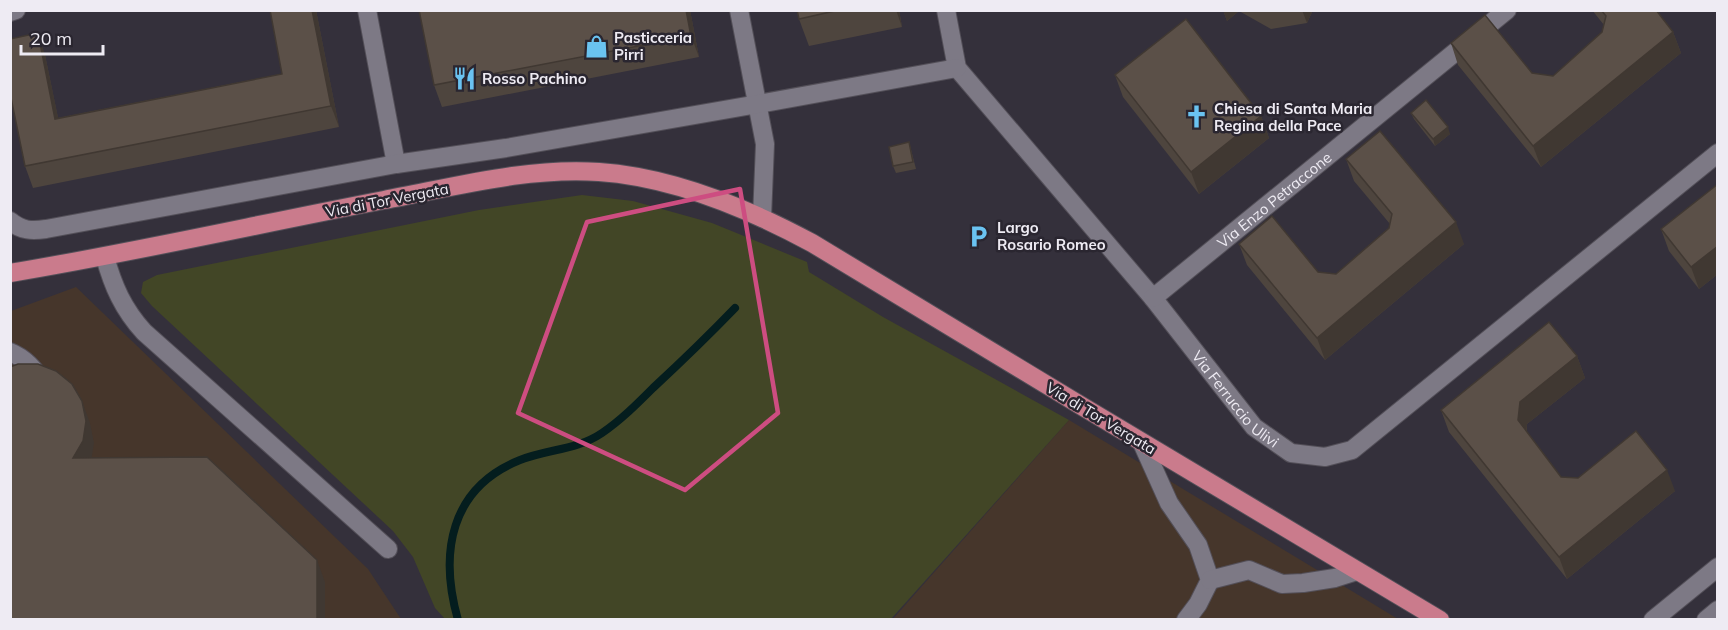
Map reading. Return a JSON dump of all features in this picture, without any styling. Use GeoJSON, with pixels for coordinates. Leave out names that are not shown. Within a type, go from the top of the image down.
{"type":"FeatureCollection","features":[{"type":"Feature","properties":{"kind":"main road","name":"Via di Tor Vergata"},"geometry":{"type":"LineString","coordinates":[[10,273],[105,257],[242,227],[523,174],[572,171],[621,174],[660,183],[728,204],[813,243],[1142,443],[1440,620]]}},
{"type":"Feature","properties":{"kind":"street"},"geometry":{"type":"LineString","coordinates":[[10,12],[16,10]]}},
{"type":"Feature","properties":{"kind":"street"},"geometry":{"type":"LineString","coordinates":[[367,10],[396,164]]}},
{"type":"Feature","properties":{"kind":"street"},"geometry":{"type":"LineString","coordinates":[[739,10],[765,144],[762,218]]}},
{"type":"Feature","properties":{"kind":"street"},"geometry":{"type":"LineString","coordinates":[[10,221],[31,231],[46,229],[396,164],[506,148],[957,68],[946,10]]}},
{"type":"Feature","properties":{"kind":"street","name":"Via Enzo Petraccone"},"geometry":{"type":"LineString","coordinates":[[1153,298],[1507,10]]}},
{"type":"Feature","properties":{"kind":"street","name":"Via Ferruccio Ulivi"},"geometry":{"type":"LineString","coordinates":[[957,68],[1153,298],[1254,427],[1292,453],[1325,457],[1352,450],[1718,153]]}},
{"type":"Feature","properties":{"kind":"street"},"geometry":{"type":"LineString","coordinates":[[105,257],[120,300],[144,332],[388,549]]}},
{"type":"Feature","properties":{"kind":"street"},"geometry":{"type":"LineString","coordinates":[[10,352],[33,368],[45,386]]}},
{"type":"Feature","properties":{"kind":"street"},"geometry":{"type":"LineString","coordinates":[[1142,443],[1169,503],[1198,545],[1210,580],[1198,604],[1186,620]]}},
{"type":"Feature","properties":{"kind":"street"},"geometry":{"type":"LineString","coordinates":[[1653,620],[1718,567]]}},
{"type":"Feature","properties":{"kind":"street"},"geometry":{"type":"LineString","coordinates":[[1210,580],[1249,570],[1282,584],[1303,583],[1335,578],[1357,570]]}},
{"type":"Feature","properties":{"kind":"street"},"geometry":{"type":"LineString","coordinates":[[1706,620],[1718,610]]}},
{"type":"Feature","properties":{"kind":"highlighted area"},"geometry":{"type":"Polygon","coordinates":[[[740,189],[778,413],[685,490],[518,413],[587,222],[740,189]]]}},
{"type":"Feature","properties":{"kind":"shaded area"},"geometry":{"type":"Polygon","coordinates":[[[76,287],[368,569],[401,619],[11,620],[11,311],[76,287]]]}},
{"type":"Feature","properties":{"kind":"shaded area"},"geometry":{"type":"Polygon","coordinates":[[[1069,420],[1398,619],[892,620],[1069,420]]]}},
{"type":"Feature","properties":{"kind":"green space"},"geometry":{"type":"Polygon","coordinates":[[[582,195],[633,201],[712,223],[807,262],[809,272],[883,317],[1069,420],[891,619],[445,619],[435,608],[413,557],[393,531],[152,306],[141,293],[143,282],[157,275],[479,210],[582,195]]]}},
{"type":"Feature","properties":{"kind":"building"},"geometry":{"type":"Polygon","coordinates":[[[270,10],[312,10],[331,106],[25,166],[10,93],[10,39],[38,33],[55,119],[282,74],[270,10]]]}},
{"type":"Feature","properties":{"kind":"building"},"geometry":{"type":"Polygon","coordinates":[[[419,10],[686,10],[691,36],[434,85],[419,10]]]}},
{"type":"Feature","properties":{"kind":"building"},"geometry":{"type":"Polygon","coordinates":[[[797,10],[839,10],[799,19],[797,10]]]}},
{"type":"Feature","properties":{"kind":"building"},"geometry":{"type":"Polygon","coordinates":[[[1601,10],[1656,10],[1673,32],[1533,146],[1451,43],[1485,15],[1532,73],[1553,76],[1602,32],[1606,16],[1601,10]]]}},
{"type":"Feature","properties":{"kind":"building","name":"Chiesa di Santa Maria Regina della Pace"},"geometry":{"type":"Polygon","coordinates":[[[1186,19],[1261,116],[1191,172],[1115,75],[1186,19]]]}},
{"type":"Feature","properties":{"kind":"building"},"geometry":{"type":"Polygon","coordinates":[[[1426,100],[1448,127],[1433,139],[1411,113],[1426,100]]]}},
{"type":"Feature","properties":{"kind":"building"},"geometry":{"type":"Polygon","coordinates":[[[1380,131],[1456,222],[1317,338],[1239,244],[1272,216],[1318,272],[1336,274],[1389,228],[1392,214],[1346,159],[1380,131]]]}},
{"type":"Feature","properties":{"kind":"building"},"geometry":{"type":"Polygon","coordinates":[[[909,142],[913,162],[893,166],[889,147],[909,142]]]}},
{"type":"Feature","properties":{"kind":"building"},"geometry":{"type":"Polygon","coordinates":[[[1718,184],[1718,246],[1691,267],[1661,229],[1718,184]]]}},
{"type":"Feature","properties":{"kind":"building"},"geometry":{"type":"Polygon","coordinates":[[[1549,322],[1577,356],[1520,402],[1518,420],[1561,477],[1578,478],[1636,431],[1667,470],[1559,557],[1441,410],[1549,322]]]}},
{"type":"Feature","properties":{"kind":"building"},"geometry":{"type":"Polygon","coordinates":[[[18,364],[38,364],[56,371],[72,384],[82,401],[86,421],[83,441],[73,458],[207,457],[317,560],[317,620],[10,620],[10,367],[18,364]]]}},
{"type":"Feature","properties":{"kind":"waterway"},"geometry":{"type":"LineString","coordinates":[[458,620],[452,595],[451,547],[456,525],[465,505],[478,487],[496,472],[520,460],[583,443],[602,433],[635,406],[735,308]]}},
{"type":"Feature","properties":{"kind":"place","name":"Pasticceria Pirri"},"geometry":{"type":"Point","coordinates":[596,46]}},
{"type":"Feature","properties":{"kind":"place","name":"Rosso Pachino"},"geometry":{"type":"Point","coordinates":[464,78]}},
{"type":"Feature","properties":{"kind":"place","name":"Chiesa di Santa Maria Regina della Pace"},"geometry":{"type":"Point","coordinates":[1196,117]}},
{"type":"Feature","properties":{"kind":"place","name":"Largo Rosario Romeo"},"geometry":{"type":"Point","coordinates":[979,236]}}]}
